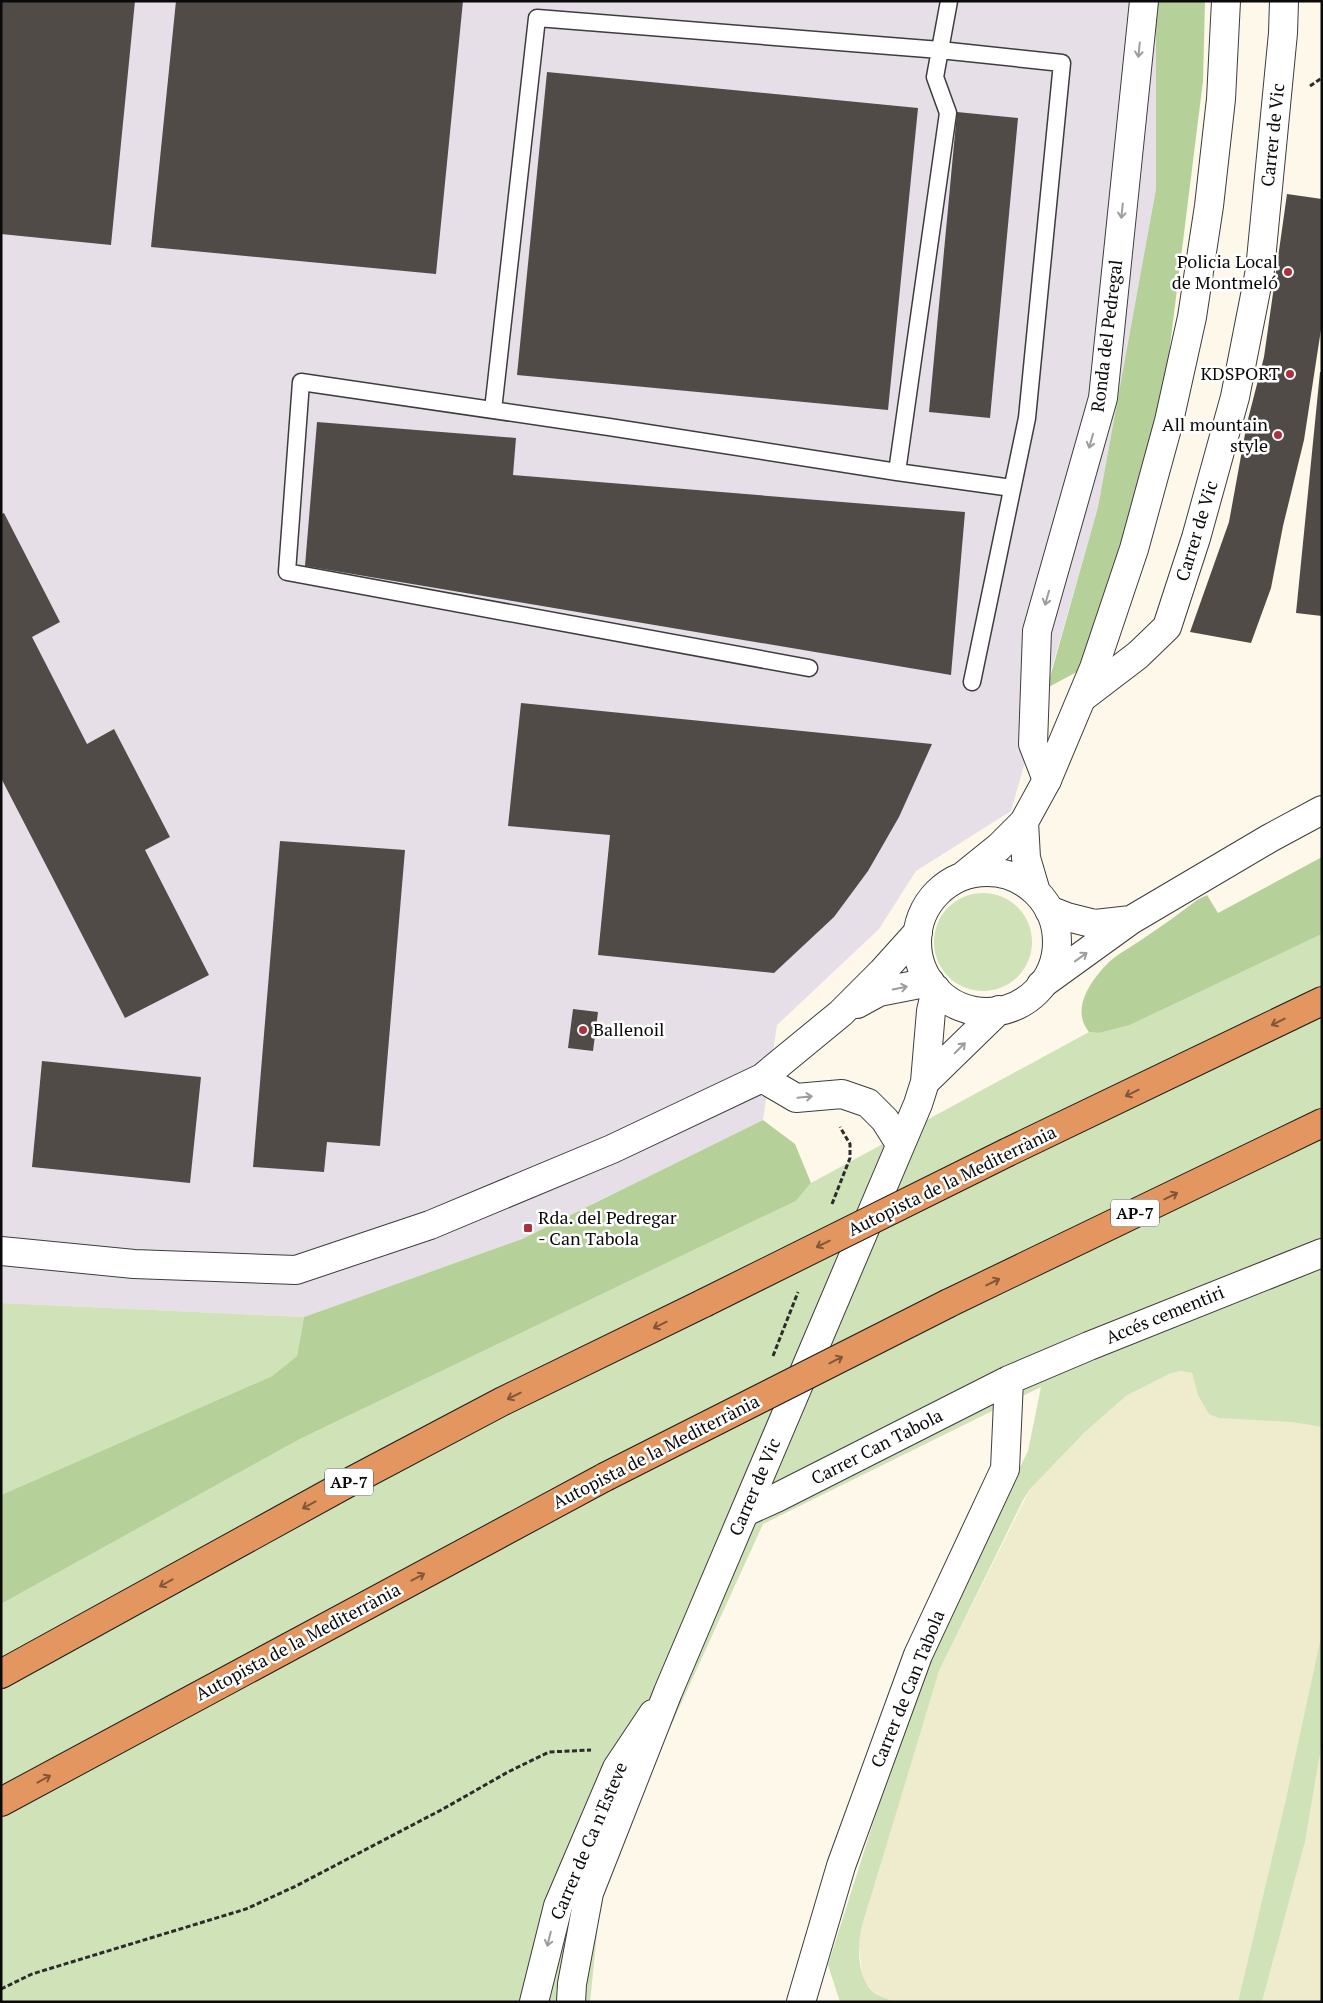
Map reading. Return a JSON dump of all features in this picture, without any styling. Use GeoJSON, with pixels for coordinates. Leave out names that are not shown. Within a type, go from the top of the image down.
{"type":"FeatureCollection","features":[{"type":"Feature","properties":{"kind":"highway","name":"Autopista de la Mediterrània"},"geometry":{"type":"LineString","coordinates":[[1,1674],[501,1402],[1008,1152],[1322,1001]]}},
{"type":"Feature","properties":{"kind":"highway","name":"Autopista de la Mediterrània"},"geometry":{"type":"LineString","coordinates":[[1,1802],[605,1477],[949,1303],[1322,1123]]}},
{"type":"Feature","properties":{"kind":"street","name":"Ronda del Pedregal"},"geometry":{"type":"LineString","coordinates":[[1047,780],[1033,744],[1037,631],[1103,398],[1144,1]]}},
{"type":"Feature","properties":{"kind":"street","name":"Carrer de Vic"},"geometry":{"type":"LineString","coordinates":[[963,876],[999,847],[1024,822],[1047,780],[1083,697],[1134,549],[1169,421],[1192,317],[1221,99],[1226,1]]}},
{"type":"Feature","properties":{"kind":"street","name":"Carrer de Vic"},"geometry":{"type":"LineString","coordinates":[[1083,697],[1138,655],[1168,627],[1198,529],[1235,397],[1260,270],[1282,42],[1284,1]]}},
{"type":"Feature","properties":{"kind":"street"},"geometry":{"type":"LineString","coordinates":[[1131,920],[1095,924],[1067,917],[1042,901],[1018,879],[996,872],[985,872],[963,876],[946,885],[932,898],[923,914],[918,932],[919,958],[933,986],[949,1000],[964,1008],[982,1011],[1011,1007],[1022,1002],[1041,985],[1131,920],[1270,838],[1322,810]]}},
{"type":"Feature","properties":{"kind":"street"},"geometry":{"type":"LineString","coordinates":[[1024,822],[1026,858],[1042,901],[1054,926],[1056,942],[1052,965],[1041,985]]}},
{"type":"Feature","properties":{"kind":"street"},"geometry":{"type":"LineString","coordinates":[[1,1250],[134,1264],[296,1270],[453,1216],[612,1150],[762,1078],[841,1014],[918,932]]}},
{"type":"Feature","properties":{"kind":"street","name":"Carrer de Vic"},"geometry":{"type":"LineString","coordinates":[[571,2002],[572,1984],[590,1893],[668,1692],[925,1082],[933,986]]}},
{"type":"Feature","properties":{"kind":"street"},"geometry":{"type":"LineString","coordinates":[[841,1014],[879,992],[933,986]]}},
{"type":"Feature","properties":{"kind":"street","name":"Carrer de Vic"},"geometry":{"type":"LineString","coordinates":[[925,1082],[999,1010]]}},
{"type":"Feature","properties":{"kind":"street"},"geometry":{"type":"LineString","coordinates":[[762,1078],[796,1098],[842,1094],[868,1103],[885,1120],[900,1144]]}},
{"type":"Feature","properties":{"kind":"street","name":"Accés cementiri"},"geometry":{"type":"LineString","coordinates":[[1009,1380],[1089,1346],[1322,1254]]}},
{"type":"Feature","properties":{"kind":"street","name":"Carrer Can Tabola"},"geometry":{"type":"LineString","coordinates":[[745,1512],[1009,1380]]}},
{"type":"Feature","properties":{"kind":"street","name":"Carrer de Can Tabola"},"geometry":{"type":"LineString","coordinates":[[801,2002],[841,1866],[918,1655],[1005,1469],[1009,1380]]}},
{"type":"Feature","properties":{"kind":"street","name":"Carrer de Ca n'Esteve"},"geometry":{"type":"LineString","coordinates":[[534,2002],[558,1906],[617,1768],[668,1692]]}},
{"type":"Feature","properties":{"kind":"lane"},"geometry":{"type":"LineString","coordinates":[[896,472],[948,113],[935,78],[949,1]]}},
{"type":"Feature","properties":{"kind":"lane"},"geometry":{"type":"LineString","coordinates":[[494,410],[537,18],[940,50],[1062,63],[1027,418],[972,682]]}},
{"type":"Feature","properties":{"kind":"lane"},"geometry":{"type":"LineString","coordinates":[[809,668],[287,572],[302,382],[1012,488]]}},
{"type":"Feature","properties":{"kind":"path"},"geometry":{"type":"LineString","coordinates":[[1303,91],[1322,78]]}},
{"type":"Feature","properties":{"kind":"path"},"geometry":{"type":"LineString","coordinates":[[829,1213],[850,1158],[850,1144],[841,1128],[833,1122]]}},
{"type":"Feature","properties":{"kind":"path"},"geometry":{"type":"LineString","coordinates":[[772,1360],[800,1286]]}},
{"type":"Feature","properties":{"kind":"path"},"geometry":{"type":"LineString","coordinates":[[1,1989],[32,1974],[246,1909],[304,1882],[443,1809],[508,1772],[549,1752],[589,1750],[605,1752],[624,1758]]}},
{"type":"Feature","properties":{"kind":"shaded area"},"geometry":{"type":"Polygon","coordinates":[[[1,1],[1156,1],[1156,189],[1098,507],[1011,811],[916,871],[879,929],[777,1025],[763,1120],[522,1239],[304,1317],[1,1303],[1,1]]]}},
{"type":"Feature","properties":{"kind":"shaded area"},"geometry":{"type":"Polygon","coordinates":[[[1180,1371],[1192,1373],[1198,1395],[1291,1422],[1322,1427],[1322,1632],[1285,1803],[1238,2002],[893,2002],[874,1992],[865,1982],[862,1972],[859,1937],[939,1671],[1030,1489],[1085,1432],[1126,1396],[1169,1374],[1180,1371]]]}},
{"type":"Feature","properties":{"kind":"shaded area"},"geometry":{"type":"Polygon","coordinates":[[[1322,1742],[1322,2002],[1262,2002],[1305,1842],[1322,1742]]]}},
{"type":"Feature","properties":{"kind":"green space"},"geometry":{"type":"Polygon","coordinates":[[[1156,1],[1205,1],[1203,81],[1159,434],[1086,667],[1047,688],[1098,507],[1156,189],[1156,1]]]}},
{"type":"Feature","properties":{"kind":"green space"},"geometry":{"type":"Polygon","coordinates":[[[1322,857],[1322,934],[1130,1025],[1099,1033],[1089,1032],[1084,1023],[1082,1004],[1090,986],[1109,962],[1197,900],[1207,895],[1218,913],[1322,857]]]}},
{"type":"Feature","properties":{"kind":"green space"},"geometry":{"type":"Polygon","coordinates":[[[983,893],[1002,896],[1018,907],[1029,923],[1032,942],[1029,961],[1018,977],[1002,988],[983,991],[964,988],[948,977],[937,961],[934,942],[937,923],[948,907],[964,896],[983,893]]]}},
{"type":"Feature","properties":{"kind":"green space"},"geometry":{"type":"Polygon","coordinates":[[[1322,934],[1322,1427],[1291,1422],[1219,1418],[1209,1414],[1198,1395],[1192,1373],[1180,1371],[1169,1374],[1126,1396],[1085,1432],[1030,1489],[939,1671],[862,1926],[859,1951],[863,1977],[872,1991],[893,2002],[840,2002],[828,1965],[924,1663],[1028,1451],[1041,1387],[763,1524],[663,1743],[600,1904],[590,2002],[1,2002],[1,1604],[300,1439],[796,1201],[811,1183],[1089,1032],[1099,1033],[1130,1025],[1322,934]]]}},
{"type":"Feature","properties":{"kind":"green space"},"geometry":{"type":"Polygon","coordinates":[[[763,1120],[795,1144],[811,1183],[796,1201],[300,1439],[1,1604],[1,1495],[272,1376],[297,1356],[304,1317],[522,1239],[763,1120]]]}},
{"type":"Feature","properties":{"kind":"green space"},"geometry":{"type":"Polygon","coordinates":[[[1,1303],[304,1317],[297,1356],[272,1376],[1,1495],[1,1303]]]}},
{"type":"Feature","properties":{"kind":"green space"},"geometry":{"type":"Polygon","coordinates":[[[1322,1632],[1322,1742],[1305,1842],[1262,2002],[1238,2002],[1285,1803],[1322,1632]]]}},
{"type":"Feature","properties":{"kind":"building"},"geometry":{"type":"Polygon","coordinates":[[[1,1],[135,1],[111,245],[1,234],[1,1]]]}},
{"type":"Feature","properties":{"kind":"building"},"geometry":{"type":"Polygon","coordinates":[[[176,1],[463,1],[436,274],[151,247],[176,1]]]}},
{"type":"Feature","properties":{"kind":"building"},"geometry":{"type":"Polygon","coordinates":[[[547,72],[918,108],[888,410],[517,375],[547,72]]]}},
{"type":"Feature","properties":{"kind":"building"},"geometry":{"type":"Polygon","coordinates":[[[957,112],[1018,118],[990,418],[929,412],[957,112]]]}},
{"type":"Feature","properties":{"kind":"building"},"geometry":{"type":"Polygon","coordinates":[[[1287,194],[1322,199],[1322,323],[1304,440],[1283,526],[1271,588],[1251,643],[1190,632],[1229,522],[1247,423],[1264,357],[1287,194]]]}},
{"type":"Feature","properties":{"kind":"building"},"geometry":{"type":"Polygon","coordinates":[[[1320,372],[1322,372],[1322,616],[1296,613],[1320,372]]]}},
{"type":"Feature","properties":{"kind":"building"},"geometry":{"type":"Polygon","coordinates":[[[317,422],[516,438],[513,475],[965,512],[951,675],[305,566],[317,422]]]}},
{"type":"Feature","properties":{"kind":"building"},"geometry":{"type":"Polygon","coordinates":[[[4,513],[60,622],[32,637],[87,744],[114,729],[170,837],[145,850],[209,975],[125,1018],[1,778],[1,514],[4,513]]]}},
{"type":"Feature","properties":{"kind":"building"},"geometry":{"type":"Polygon","coordinates":[[[521,703],[932,744],[899,817],[868,871],[834,917],[774,973],[598,955],[610,835],[508,826],[521,703]]]}},
{"type":"Feature","properties":{"kind":"building"},"geometry":{"type":"Polygon","coordinates":[[[280,841],[405,850],[380,1146],[327,1142],[324,1172],[253,1167],[280,841]]]}},
{"type":"Feature","properties":{"kind":"building","name":"Ballenoil"},"geometry":{"type":"Polygon","coordinates":[[[573,1009],[598,1012],[593,1051],[568,1048],[573,1009]]]}},
{"type":"Feature","properties":{"kind":"building"},"geometry":{"type":"Polygon","coordinates":[[[42,1061],[201,1077],[190,1183],[32,1167],[42,1061]]]}},
{"type":"Feature","properties":{"kind":"place","name":"Policia Local de Montmeló"},"geometry":{"type":"Point","coordinates":[1288,272]}},
{"type":"Feature","properties":{"kind":"place","name":"KDSPORT"},"geometry":{"type":"Point","coordinates":[1290,374]}},
{"type":"Feature","properties":{"kind":"place","name":"All mountain style"},"geometry":{"type":"Point","coordinates":[1278,435]}},
{"type":"Feature","properties":{"kind":"place","name":"Ballenoil"},"geometry":{"type":"Point","coordinates":[583,1030]}},
{"type":"Feature","properties":{"kind":"place","name":"Rda. del Pedregar - Can Tabola"},"geometry":{"type":"Point","coordinates":[528,1228]}}]}
